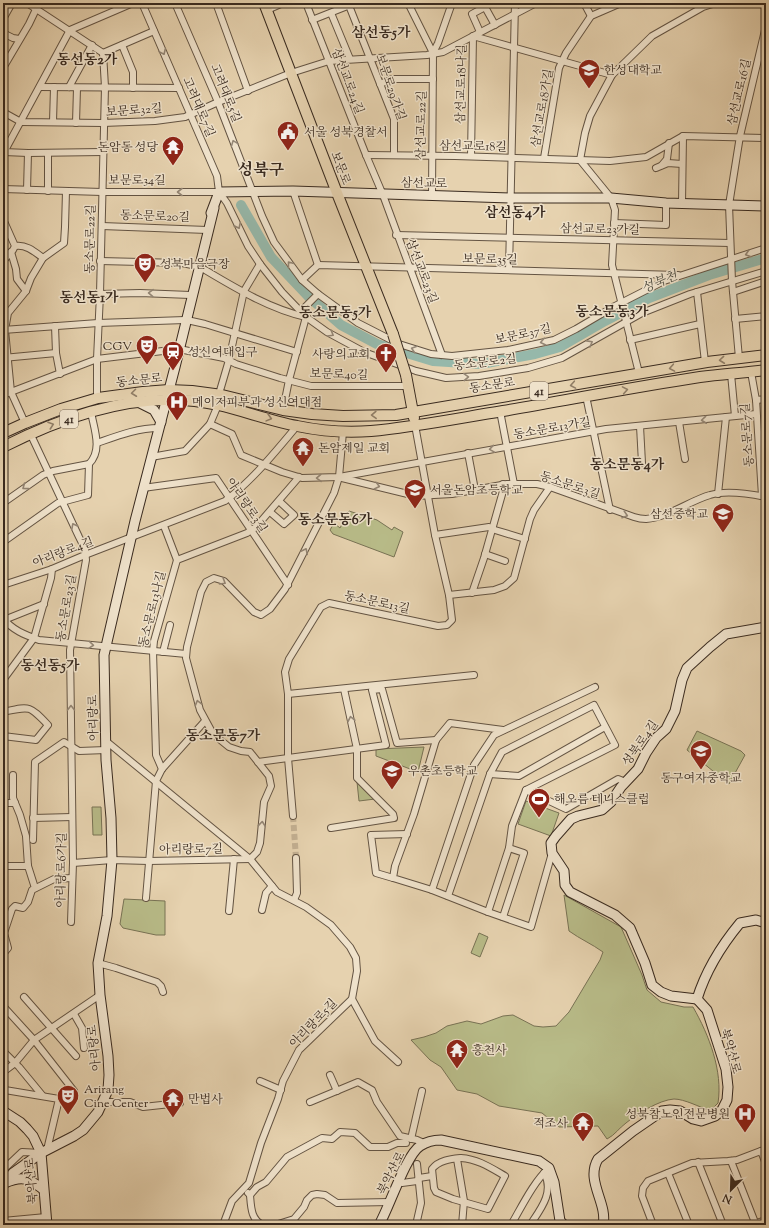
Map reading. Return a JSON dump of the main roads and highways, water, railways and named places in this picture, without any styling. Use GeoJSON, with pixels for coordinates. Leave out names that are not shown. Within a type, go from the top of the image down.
{"type":"FeatureCollection","features":[{"type":"Feature","properties":{"kind":"main road","name":"보문로"},"geometry":{"type":"LineString","coordinates":[[265,6],[337,194],[393,334],[406,375],[413,412]]}},
{"type":"Feature","properties":{"kind":"main road","name":"동소문로"},"geometry":{"type":"LineString","coordinates":[[3,447],[30,433],[91,412],[192,390],[219,394],[283,410],[343,416],[396,414],[705,362],[766,355]]}},
{"type":"Feature","properties":{"kind":"main road","name":"동소문로"},"geometry":{"type":"LineString","coordinates":[[3,433],[61,409],[98,398],[168,395],[218,405],[297,426],[343,432],[370,431],[415,425],[701,377],[766,370]]}},
{"type":"Feature","properties":{"kind":"main road"},"geometry":{"type":"LineString","coordinates":[[413,412],[415,425]]}},
{"type":"Feature","properties":{"kind":"waterway","name":"성북천"},"geometry":{"type":"LineString","coordinates":[[241,205],[271,257],[309,297],[341,325],[377,344],[433,361],[481,364],[535,354],[560,347],[649,298],[709,275],[766,258]]}},
{"type":"Feature","properties":{"kind":"tunnel"},"geometry":{"type":"LineString","coordinates":[[293,816],[296,858]]}},
{"type":"Feature","properties":{"kind":"place","name":"한성대학교"},"geometry":{"type":"Point","coordinates":[589,90]}},
{"type":"Feature","properties":{"kind":"place","name":"서울 성북경찰서"},"geometry":{"type":"Point","coordinates":[288,152]}},
{"type":"Feature","properties":{"kind":"place","name":"돈암동 성당"},"geometry":{"type":"Point","coordinates":[173,166]}},
{"type":"Feature","properties":{"kind":"place","name":"성북마을극장"},"geometry":{"type":"Point","coordinates":[145,284]}},
{"type":"Feature","properties":{"kind":"place","name":"CGV"},"geometry":{"type":"Point","coordinates":[147,366]}},
{"type":"Feature","properties":{"kind":"place","name":"성신여대입구"},"geometry":{"type":"Point","coordinates":[173,372]}},
{"type":"Feature","properties":{"kind":"place","name":"사랑의교회"},"geometry":{"type":"Point","coordinates":[386,374]}},
{"type":"Feature","properties":{"kind":"place","name":"메이저피부과 성신여대점"},"geometry":{"type":"Point","coordinates":[177,422]}},
{"type":"Feature","properties":{"kind":"place","name":"돈암제일 교회"},"geometry":{"type":"Point","coordinates":[303,468]}},
{"type":"Feature","properties":{"kind":"place","name":"서울돈암초등학교"},"geometry":{"type":"Point","coordinates":[415,510]}},
{"type":"Feature","properties":{"kind":"place","name":"삼선중학교"},"geometry":{"type":"Point","coordinates":[723,534]}},
{"type":"Feature","properties":{"kind":"place","name":"동구여자중학교"},"geometry":{"type":"Point","coordinates":[701,770]}},
{"type":"Feature","properties":{"kind":"place","name":"우촌초등학교"},"geometry":{"type":"Point","coordinates":[392,790]}},
{"type":"Feature","properties":{"kind":"place","name":"해오름 테니스클럽"},"geometry":{"type":"Point","coordinates":[539,818]}},
{"type":"Feature","properties":{"kind":"place","name":"흥천사"},"geometry":{"type":"Point","coordinates":[457,1070]}},
{"type":"Feature","properties":{"kind":"place","name":"Arirang Cine Center"},"geometry":{"type":"Point","coordinates":[68,1116]}},
{"type":"Feature","properties":{"kind":"place","name":"만법사"},"geometry":{"type":"Point","coordinates":[173,1118]}},
{"type":"Feature","properties":{"kind":"place","name":"성북참노인전문병원"},"geometry":{"type":"Point","coordinates":[745,1134]}},
{"type":"Feature","properties":{"kind":"place","name":"적조사"},"geometry":{"type":"Point","coordinates":[583,1142]}},
{"type":"Feature","properties":{"kind":"district","name":"삼선동5가"},"geometry":{"type":"Point","coordinates":[381,32]}},
{"type":"Feature","properties":{"kind":"district","name":"동선동2가"},"geometry":{"type":"Point","coordinates":[87,59]}},
{"type":"Feature","properties":{"kind":"district","name":"성북구"},"geometry":{"type":"Point","coordinates":[261,169]}},
{"type":"Feature","properties":{"kind":"district","name":"삼선동4가"},"geometry":{"type":"Point","coordinates":[515,212]}},
{"type":"Feature","properties":{"kind":"district","name":"동선동1가"},"geometry":{"type":"Point","coordinates":[89,297]}},
{"type":"Feature","properties":{"kind":"district","name":"동소문동3가"},"geometry":{"type":"Point","coordinates":[612,311]}},
{"type":"Feature","properties":{"kind":"district","name":"동소문동5가"},"geometry":{"type":"Point","coordinates":[335,312]}},
{"type":"Feature","properties":{"kind":"district","name":"동소문동4가"},"geometry":{"type":"Point","coordinates":[627,464]}},
{"type":"Feature","properties":{"kind":"district","name":"동소문동6가"},"geometry":{"type":"Point","coordinates":[335,519]}},
{"type":"Feature","properties":{"kind":"district","name":"동선동5가"},"geometry":{"type":"Point","coordinates":[50,665]}},
{"type":"Feature","properties":{"kind":"district","name":"동소문동7가"},"geometry":{"type":"Point","coordinates":[223,735]}}]}
